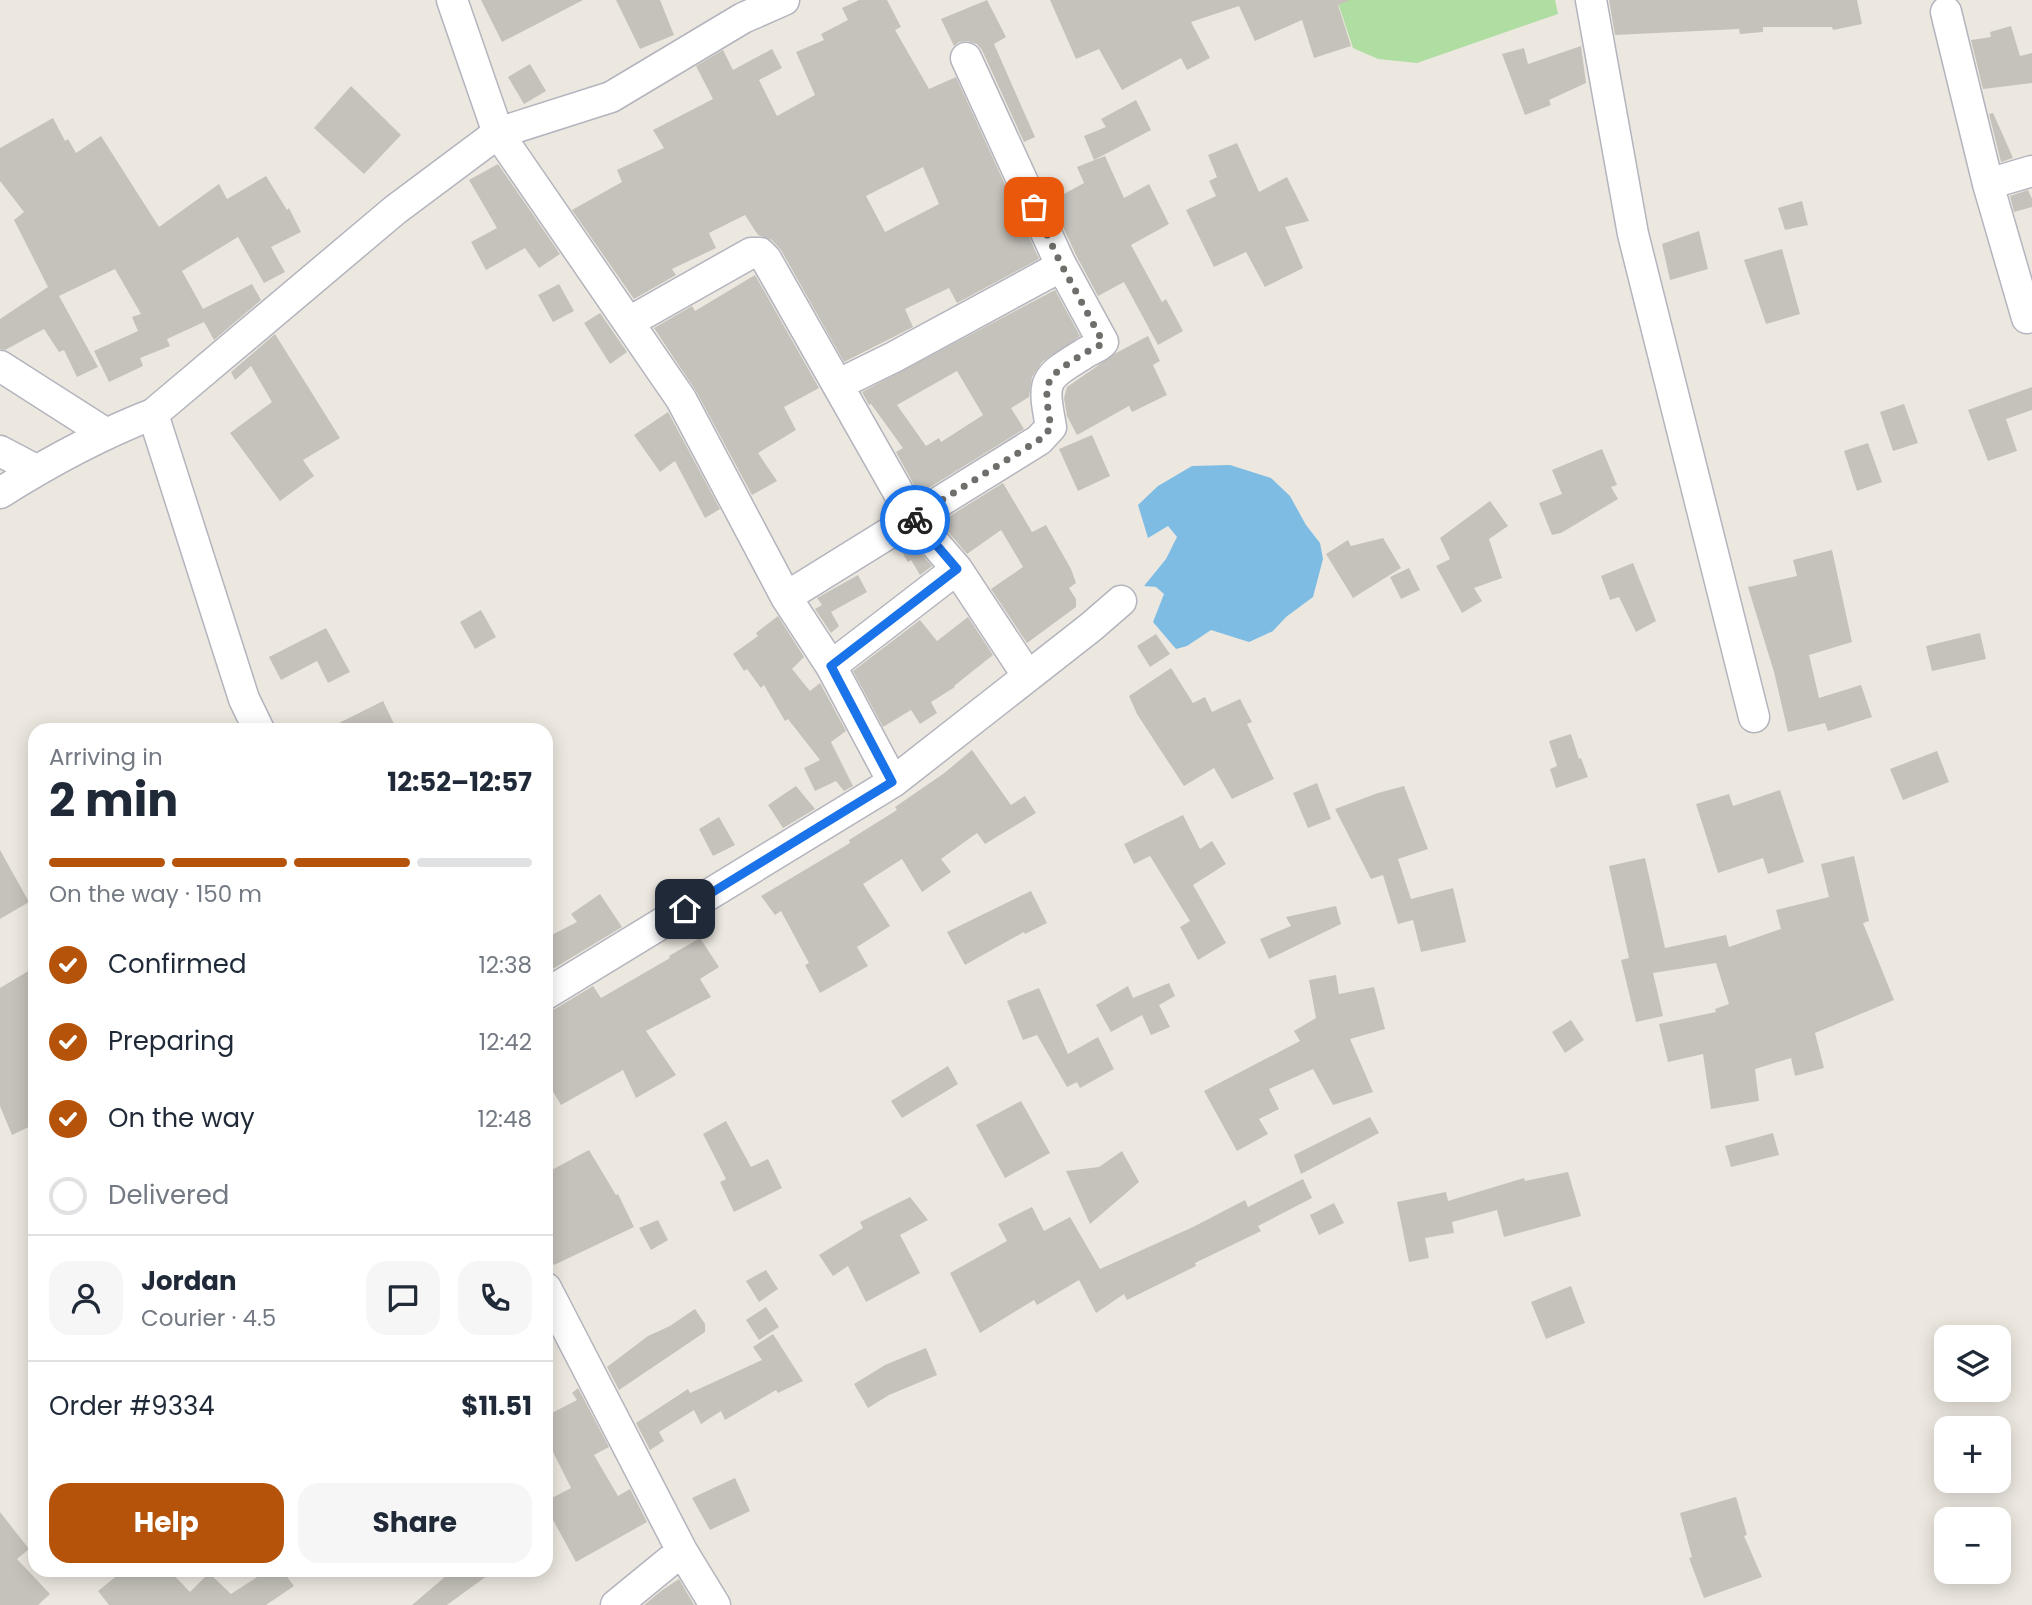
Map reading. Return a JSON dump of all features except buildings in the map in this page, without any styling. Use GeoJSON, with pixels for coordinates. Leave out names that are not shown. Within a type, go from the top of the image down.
{"type":"FeatureCollection","features":[{"type":"Feature","properties":{"kind":"street"},"geometry":{"type":"LineString","coordinates":[[452,0],[498,133],[681,399],[786,597],[831,666],[892,782]]}},
{"type":"Feature","properties":{"kind":"street"},"geometry":{"type":"LineString","coordinates":[[0,493],[36,470],[105,433],[153,414],[395,210],[498,133],[611,97],[743,18],[784,0]]}},
{"type":"Feature","properties":{"kind":"street"},"geometry":{"type":"LineString","coordinates":[[1591,0],[1633,234],[1755,717]]}},
{"type":"Feature","properties":{"kind":"street"},"geometry":{"type":"LineString","coordinates":[[1946,12],[1988,184],[2027,318]]}},
{"type":"Feature","properties":{"kind":"street"},"geometry":{"type":"LineString","coordinates":[[786,597],[1039,440],[1051,428],[1045,396],[1047,382],[1058,370],[1102,345],[1101,338],[1060,262],[966,58]]}},
{"type":"Feature","properties":{"kind":"street"},"geometry":{"type":"LineString","coordinates":[[1988,184],[2032,171]]}},
{"type":"Feature","properties":{"kind":"street"},"geometry":{"type":"LineString","coordinates":[[629,322],[751,253],[760,253],[839,384],[913,518],[957,569],[1027,675]]}},
{"type":"Feature","properties":{"kind":"street"},"geometry":{"type":"LineString","coordinates":[[839,384],[1051,272],[1058,268],[1060,262]]}},
{"type":"Feature","properties":{"kind":"street"},"geometry":{"type":"LineString","coordinates":[[0,366],[105,433]]}},
{"type":"Feature","properties":{"kind":"street"},"geometry":{"type":"LineString","coordinates":[[153,414],[244,699],[256,723]]}},
{"type":"Feature","properties":{"kind":"street"},"geometry":{"type":"LineString","coordinates":[[0,451],[36,470]]}},
{"type":"Feature","properties":{"kind":"street"},"geometry":{"type":"LineString","coordinates":[[831,666],[957,569]]}},
{"type":"Feature","properties":{"kind":"street"},"geometry":{"type":"LineString","coordinates":[[553,990],[892,782],[1121,601]]}},
{"type":"Feature","properties":{"kind":"street"},"geometry":{"type":"LineString","coordinates":[[553,1302],[682,1551],[715,1605]]}},
{"type":"Feature","properties":{"kind":"street"},"geometry":{"type":"LineString","coordinates":[[615,1605],[682,1551]]}},
{"type":"Feature","properties":{"kind":"green space"},"geometry":{"type":"Polygon","coordinates":[[[1337,0],[1555,0],[1558,14],[1417,63],[1378,59],[1353,48],[1337,0]]]}},
{"type":"Feature","properties":{"kind":"water"},"geometry":{"type":"Polygon","coordinates":[[[1230,465],[1271,478],[1290,496],[1306,525],[1320,543],[1323,559],[1313,597],[1286,617],[1273,631],[1249,642],[1211,630],[1187,646],[1176,649],[1153,622],[1164,594],[1156,587],[1144,586],[1166,559],[1177,537],[1168,526],[1148,538],[1138,505],[1158,486],[1192,466],[1230,465]]]}},
{"type":"Feature","properties":{"kind":"way so far"},"geometry":{"type":"LineString","coordinates":[[915,520],[913,518],[1039,440],[1051,428],[1045,396],[1047,382],[1058,370],[1102,345],[1103,342],[1034,207]]}},
{"type":"Feature","properties":{"kind":"route"},"geometry":{"type":"LineString","coordinates":[[685,909],[892,782],[831,666],[957,569],[915,520]]}}]}
